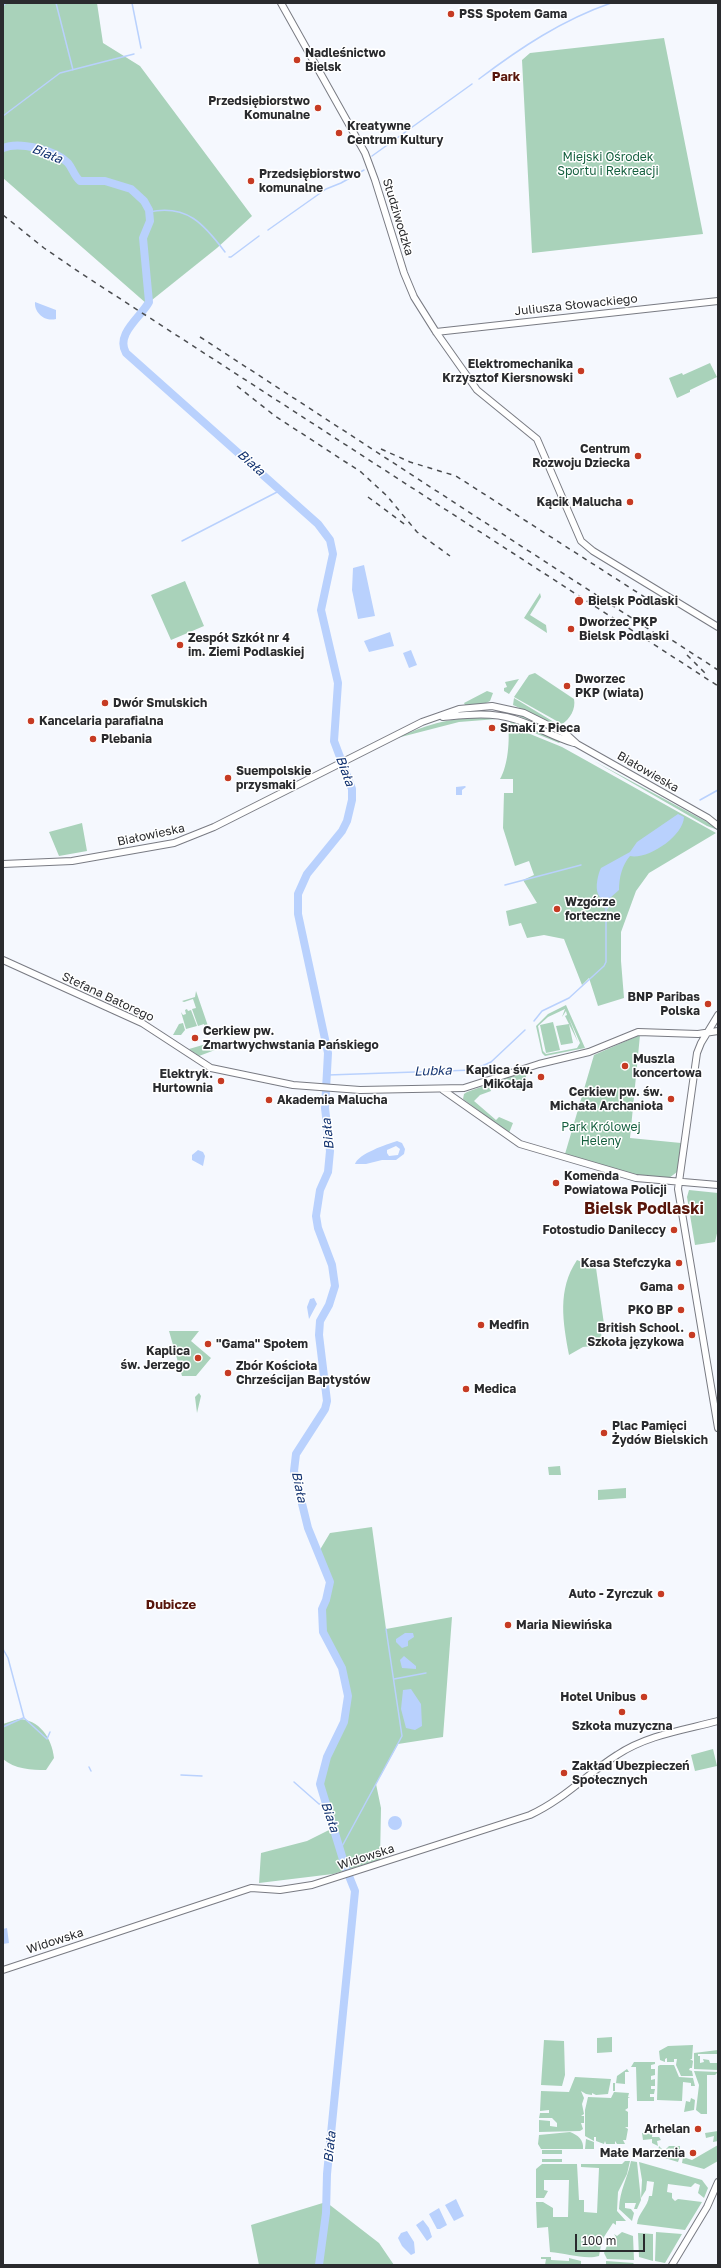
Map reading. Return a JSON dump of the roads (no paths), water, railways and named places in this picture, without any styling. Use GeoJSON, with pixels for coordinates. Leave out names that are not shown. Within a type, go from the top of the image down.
{"type":"FeatureCollection","features":[{"type":"Feature","properties":{"kind":"street","name":"Studziwodzka"},"geometry":{"type":"LineString","coordinates":[[281,3],[365,153],[404,273],[414,297],[436,332],[477,390],[537,439],[581,541],[593,551],[718,627]]}},
{"type":"Feature","properties":{"kind":"street","name":"Juliusza Słowackiego"},"geometry":{"type":"LineString","coordinates":[[436,332],[718,301]]}},
{"type":"Feature","properties":{"kind":"street","name":"Białowieska"},"geometry":{"type":"LineString","coordinates":[[3,864],[72,861],[174,843],[220,824],[351,758],[437,717],[459,708],[475,706],[510,709],[539,720],[566,734],[577,744],[708,818],[718,826]]}},
{"type":"Feature","properties":{"kind":"street","name":"Białowieska"},"geometry":{"type":"LineString","coordinates":[[708,818],[718,819]]}},
{"type":"Feature","properties":{"kind":"street","name":"Stefana Batorego"},"geometry":{"type":"LineString","coordinates":[[3,960],[142,1023],[211,1068],[285,1084],[316,1087],[340,1089],[443,1090]]}},
{"type":"Feature","properties":{"kind":"street"},"geometry":{"type":"LineString","coordinates":[[718,1015],[697,1053],[678,1182],[678,1194],[718,1428]]}},
{"type":"Feature","properties":{"kind":"street"},"geometry":{"type":"LineString","coordinates":[[443,1090],[464,1088],[539,1064],[590,1052],[638,1032],[707,1033],[718,1031]]}},
{"type":"Feature","properties":{"kind":"street"},"geometry":{"type":"LineString","coordinates":[[460,1101],[464,1088]]}},
{"type":"Feature","properties":{"kind":"street"},"geometry":{"type":"LineString","coordinates":[[443,1090],[520,1144],[636,1178],[718,1185]]}},
{"type":"Feature","properties":{"kind":"street","name":"Widowska"},"geometry":{"type":"LineString","coordinates":[[3,1970],[251,1888],[296,1889],[357,1872],[530,1815],[559,1800],[599,1768],[629,1748],[656,1736],[718,1721]]}},
{"type":"Feature","properties":{"kind":"street"},"geometry":{"type":"LineString","coordinates":[[672,2265],[707,2207],[718,2182]]}},
{"type":"Feature","properties":{"kind":"water"},"geometry":{"type":"Polygon","coordinates":[[[35,302],[56,310],[56,319],[52,320],[41,316],[36,310],[35,302]]]}},
{"type":"Feature","properties":{"kind":"water"},"geometry":{"type":"Polygon","coordinates":[[[364,565],[375,616],[358,619],[352,590],[353,568],[364,565]]]}},
{"type":"Feature","properties":{"kind":"water"},"geometry":{"type":"Polygon","coordinates":[[[390,632],[394,646],[369,652],[364,641],[390,632]]]}},
{"type":"Feature","properties":{"kind":"water"},"geometry":{"type":"Polygon","coordinates":[[[411,650],[417,665],[409,668],[403,653],[411,650]]]}},
{"type":"Feature","properties":{"kind":"water"},"geometry":{"type":"Polygon","coordinates":[[[456,787],[466,787],[462,790],[462,795],[456,795],[456,787]]]}},
{"type":"Feature","properties":{"kind":"water"},"geometry":{"type":"Polygon","coordinates":[[[678,814],[684,817],[682,825],[678,832],[663,846],[645,854],[630,856],[625,863],[622,872],[619,890],[610,898],[608,909],[604,908],[597,888],[601,868],[630,852],[637,842],[678,814]]]}},
{"type":"Feature","properties":{"kind":"water"},"geometry":{"type":"Polygon","coordinates":[[[397,1141],[402,1143],[405,1149],[404,1154],[396,1160],[382,1160],[366,1164],[355,1164],[357,1160],[367,1153],[397,1141]],[[396,1146],[387,1150],[387,1153],[389,1156],[398,1155],[400,1149],[396,1146]]]}},
{"type":"Feature","properties":{"kind":"water"},"geometry":{"type":"Polygon","coordinates":[[[198,1150],[203,1152],[205,1156],[203,1166],[192,1160],[192,1155],[198,1150]]]}},
{"type":"Feature","properties":{"kind":"water"},"geometry":{"type":"Polygon","coordinates":[[[314,1298],[317,1304],[309,1319],[307,1307],[310,1299],[314,1298]]]}},
{"type":"Feature","properties":{"kind":"water"},"geometry":{"type":"Polygon","coordinates":[[[405,1633],[413,1633],[414,1637],[408,1641],[408,1646],[402,1648],[396,1642],[396,1639],[405,1633]]]}},
{"type":"Feature","properties":{"kind":"water"},"geometry":{"type":"Polygon","coordinates":[[[404,1656],[416,1666],[416,1669],[402,1668],[400,1660],[404,1656]]]}},
{"type":"Feature","properties":{"kind":"water"},"geometry":{"type":"Polygon","coordinates":[[[411,1689],[421,1704],[422,1726],[415,1730],[406,1728],[401,1709],[403,1690],[411,1689]]]}},
{"type":"Feature","properties":{"kind":"water"},"geometry":{"type":"Polygon","coordinates":[[[392,1816],[398,1816],[402,1820],[402,1826],[398,1830],[392,1830],[388,1826],[388,1820],[392,1816]]]}},
{"type":"Feature","properties":{"kind":"water"},"geometry":{"type":"Polygon","coordinates":[[[7,1928],[9,1943],[3,1944],[3,1929],[7,1928]]]}},
{"type":"Feature","properties":{"kind":"water"},"geometry":{"type":"Polygon","coordinates":[[[456,2199],[464,2216],[454,2221],[445,2205],[456,2199]]]}},
{"type":"Feature","properties":{"kind":"water"},"geometry":{"type":"Polygon","coordinates":[[[439,2208],[447,2225],[437,2229],[429,2214],[439,2208]]]}},
{"type":"Feature","properties":{"kind":"water"},"geometry":{"type":"Polygon","coordinates":[[[423,2220],[429,2228],[432,2237],[427,2241],[416,2225],[423,2220]]]}},
{"type":"Feature","properties":{"kind":"water"},"geometry":{"type":"Polygon","coordinates":[[[407,2231],[414,2242],[415,2253],[411,2255],[402,2246],[398,2238],[401,2233],[407,2231]]]}},
{"type":"Feature","properties":{"kind":"waterway"},"geometry":{"type":"LineString","coordinates":[[3,6],[6,3]]}},
{"type":"Feature","properties":{"kind":"waterway"},"geometry":{"type":"LineString","coordinates":[[56,3],[73,70]]}},
{"type":"Feature","properties":{"kind":"waterway"},"geometry":{"type":"LineString","coordinates":[[132,3],[141,48]]}},
{"type":"Feature","properties":{"kind":"waterway"},"geometry":{"type":"LineString","coordinates":[[479,79],[510,56],[559,26],[611,3]]}},
{"type":"Feature","properties":{"kind":"waterway"},"geometry":{"type":"LineString","coordinates":[[3,116],[60,73],[134,54]]}},
{"type":"Feature","properties":{"kind":"waterway"},"geometry":{"type":"LineString","coordinates":[[372,156],[472,84]]}},
{"type":"Feature","properties":{"kind":"waterway","name":"Biała"},"geometry":{"type":"LineString","coordinates":[[3,148],[10,146],[27,146],[55,154],[68,163],[80,181],[105,181],[131,189],[144,201],[149,210],[150,221],[143,238],[149,302],[126,332],[124,339],[126,353],[318,524],[330,540],[333,554],[321,610],[338,683],[334,741],[352,789],[352,800],[347,821],[342,831],[307,874],[298,894],[298,914],[328,1053],[325,1108],[330,1151],[328,1172],[320,1190],[316,1216],[318,1228],[332,1265],[335,1286],[329,1305],[320,1321],[319,1335],[327,1401],[325,1409],[296,1454],[294,1471],[308,1528],[330,1582],[326,1600],[322,1609],[323,1632],[342,1668],[348,1696],[344,1722],[327,1757],[320,1784],[345,1866],[355,1891],[327,2174],[326,2213],[319,2265]]}},
{"type":"Feature","properties":{"kind":"waterway"},"geometry":{"type":"LineString","coordinates":[[268,230],[326,189],[341,183],[364,170]]}},
{"type":"Feature","properties":{"kind":"waterway"},"geometry":{"type":"LineString","coordinates":[[149,212],[162,210],[174,211],[193,218],[210,233],[225,252]]}},
{"type":"Feature","properties":{"kind":"waterway"},"geometry":{"type":"LineString","coordinates":[[229,257],[259,236]]}},
{"type":"Feature","properties":{"kind":"waterway"},"geometry":{"type":"LineString","coordinates":[[182,541],[281,490]]}},
{"type":"Feature","properties":{"kind":"waterway","name":"Lubka"},"geometry":{"type":"LineString","coordinates":[[700,800],[718,790]]}},
{"type":"Feature","properties":{"kind":"waterway"},"geometry":{"type":"LineString","coordinates":[[505,885],[581,865]]}},
{"type":"Feature","properties":{"kind":"waterway","name":"Lubka"},"geometry":{"type":"LineString","coordinates":[[534,1021],[542,1011],[569,998],[604,966],[606,962],[606,909]]}},
{"type":"Feature","properties":{"kind":"waterway","name":"Lubka"},"geometry":{"type":"LineString","coordinates":[[328,1075],[473,1070],[491,1062],[525,1030]]}},
{"type":"Feature","properties":{"kind":"waterway"},"geometry":{"type":"LineString","coordinates":[[340,1850],[402,1736],[386,1629]]}},
{"type":"Feature","properties":{"kind":"waterway"},"geometry":{"type":"LineString","coordinates":[[3,1649],[8,1658],[24,1718],[47,1739],[50,1732]]}},
{"type":"Feature","properties":{"kind":"waterway"},"geometry":{"type":"LineString","coordinates":[[394,1679],[426,1673]]}},
{"type":"Feature","properties":{"kind":"waterway"},"geometry":{"type":"LineString","coordinates":[[3,1727],[23,1718]]}},
{"type":"Feature","properties":{"kind":"waterway"},"geometry":{"type":"LineString","coordinates":[[89,1767],[91,1771]]}},
{"type":"Feature","properties":{"kind":"waterway"},"geometry":{"type":"LineString","coordinates":[[181,1775],[202,1776]]}},
{"type":"Feature","properties":{"kind":"waterway"},"geometry":{"type":"LineString","coordinates":[[294,1782],[319,1804],[325,1804]]}},
{"type":"Feature","properties":{"kind":"railway"},"geometry":{"type":"LineString","coordinates":[[3,215],[44,248],[82,274],[718,686]]}},
{"type":"Feature","properties":{"kind":"railway"},"geometry":{"type":"LineString","coordinates":[[200,337],[667,641]]}},
{"type":"Feature","properties":{"kind":"railway"},"geometry":{"type":"LineString","coordinates":[[237,386],[275,416],[361,472],[387,496],[417,532],[450,556]]}},
{"type":"Feature","properties":{"kind":"railway"},"geometry":{"type":"LineString","coordinates":[[381,449],[410,462],[456,476],[646,598]]}},
{"type":"Feature","properties":{"kind":"railway"},"geometry":{"type":"LineString","coordinates":[[368,497],[407,526]]}},
{"type":"Feature","properties":{"kind":"railway"},"geometry":{"type":"LineString","coordinates":[[664,635],[718,670]]}},
{"type":"Feature","properties":{"kind":"railway"},"geometry":{"type":"LineString","coordinates":[[687,655],[707,675]]}},
{"type":"Feature","properties":{"kind":"place","name":"PSS Społem Gama"},"geometry":{"type":"Point","coordinates":[451,14]}},
{"type":"Feature","properties":{"kind":"place","name":"Nadleśnictwo Bielsk"},"geometry":{"type":"Point","coordinates":[297,60]}},
{"type":"Feature","properties":{"kind":"place","name":"Przedsiębiorstwo Komunalne"},"geometry":{"type":"Point","coordinates":[318,108]}},
{"type":"Feature","properties":{"kind":"place","name":"Kreatywne Centrum Kultury"},"geometry":{"type":"Point","coordinates":[339,133]}},
{"type":"Feature","properties":{"kind":"place","name":"Przedsiębiorstwo komunalne"},"geometry":{"type":"Point","coordinates":[251,181]}},
{"type":"Feature","properties":{"kind":"place","name":"Elektromechanika Krzysztof Kiersnowski"},"geometry":{"type":"Point","coordinates":[581,371]}},
{"type":"Feature","properties":{"kind":"place","name":"Centrum Rozwoju Dziecka"},"geometry":{"type":"Point","coordinates":[638,456]}},
{"type":"Feature","properties":{"kind":"place","name":"Kącik Malucha"},"geometry":{"type":"Point","coordinates":[630,502]}},
{"type":"Feature","properties":{"kind":"place","name":"Bielsk Podlaski"},"geometry":{"type":"Point","coordinates":[579,601]}},
{"type":"Feature","properties":{"kind":"place","name":"Dworzec PKP Bielsk Podlaski"},"geometry":{"type":"Point","coordinates":[571,629]}},
{"type":"Feature","properties":{"kind":"place","name":"Zespół Szkół nr 4 im. Ziemi Podlaskiej"},"geometry":{"type":"Point","coordinates":[180,645]}},
{"type":"Feature","properties":{"kind":"place","name":"Dworzec PKP (wiata)"},"geometry":{"type":"Point","coordinates":[567,686]}},
{"type":"Feature","properties":{"kind":"place","name":"Dwór Smulskich"},"geometry":{"type":"Point","coordinates":[105,703]}},
{"type":"Feature","properties":{"kind":"place","name":"Kancelaria parafialna"},"geometry":{"type":"Point","coordinates":[31,721]}},
{"type":"Feature","properties":{"kind":"place","name":"Smaki z Pieca"},"geometry":{"type":"Point","coordinates":[492,728]}},
{"type":"Feature","properties":{"kind":"place","name":"Plebania"},"geometry":{"type":"Point","coordinates":[93,739]}},
{"type":"Feature","properties":{"kind":"place","name":"Suempolskie przysmaki"},"geometry":{"type":"Point","coordinates":[228,778]}},
{"type":"Feature","properties":{"kind":"place","name":"Wzgórze forteczne"},"geometry":{"type":"Point","coordinates":[557,909]}},
{"type":"Feature","properties":{"kind":"place","name":"BNP Paribas Polska"},"geometry":{"type":"Point","coordinates":[708,1004]}},
{"type":"Feature","properties":{"kind":"place","name":"Cerkiew pw. Zmartwychwstania Pańskiego"},"geometry":{"type":"Point","coordinates":[195,1038]}},
{"type":"Feature","properties":{"kind":"place","name":"Muszla koncertowa"},"geometry":{"type":"Point","coordinates":[625,1066]}},
{"type":"Feature","properties":{"kind":"place","name":"Kaplica św. Mikołaja"},"geometry":{"type":"Point","coordinates":[541,1077]}},
{"type":"Feature","properties":{"kind":"place","name":"Elektryk. Hurtownia"},"geometry":{"type":"Point","coordinates":[221,1081]}},
{"type":"Feature","properties":{"kind":"place","name":"Cerkiew pw. św. Michała Archanioła"},"geometry":{"type":"Point","coordinates":[671,1099]}},
{"type":"Feature","properties":{"kind":"place","name":"Akademia Malucha"},"geometry":{"type":"Point","coordinates":[269,1100]}},
{"type":"Feature","properties":{"kind":"place","name":"Komenda Powiatowa Policji"},"geometry":{"type":"Point","coordinates":[556,1183]}},
{"type":"Feature","properties":{"kind":"place","name":"Fotostudio Danileccy"},"geometry":{"type":"Point","coordinates":[674,1230]}},
{"type":"Feature","properties":{"kind":"place","name":"Kasa Stefczyka"},"geometry":{"type":"Point","coordinates":[679,1263]}},
{"type":"Feature","properties":{"kind":"place","name":"Gama"},"geometry":{"type":"Point","coordinates":[681,1287]}},
{"type":"Feature","properties":{"kind":"place","name":"PKO BP"},"geometry":{"type":"Point","coordinates":[681,1310]}},
{"type":"Feature","properties":{"kind":"place","name":"Medfin"},"geometry":{"type":"Point","coordinates":[481,1325]}},
{"type":"Feature","properties":{"kind":"place","name":"British School. Szkoła językowa"},"geometry":{"type":"Point","coordinates":[692,1335]}},
{"type":"Feature","properties":{"kind":"place","name":"\"Gama\" Społem"},"geometry":{"type":"Point","coordinates":[208,1344]}},
{"type":"Feature","properties":{"kind":"place","name":"Kaplica św. Jerzego"},"geometry":{"type":"Point","coordinates":[198,1358]}},
{"type":"Feature","properties":{"kind":"place","name":"Zbór Kościoła Chrześcijan Baptystów"},"geometry":{"type":"Point","coordinates":[228,1373]}},
{"type":"Feature","properties":{"kind":"place","name":"Medica"},"geometry":{"type":"Point","coordinates":[466,1389]}},
{"type":"Feature","properties":{"kind":"place","name":"Plac Pamięci Żydów Bielskich"},"geometry":{"type":"Point","coordinates":[604,1433]}},
{"type":"Feature","properties":{"kind":"place","name":"Auto - Zyrczuk"},"geometry":{"type":"Point","coordinates":[661,1594]}},
{"type":"Feature","properties":{"kind":"place","name":"Maria Niewińska"},"geometry":{"type":"Point","coordinates":[508,1625]}},
{"type":"Feature","properties":{"kind":"place","name":"Hotel Unibus"},"geometry":{"type":"Point","coordinates":[644,1697]}},
{"type":"Feature","properties":{"kind":"place","name":"Szkoła muzyczna"},"geometry":{"type":"Point","coordinates":[622,1712]}},
{"type":"Feature","properties":{"kind":"place","name":"Zakład Ubezpieczeń Społecznych"},"geometry":{"type":"Point","coordinates":[564,1773]}},
{"type":"Feature","properties":{"kind":"place","name":"Arhelan"},"geometry":{"type":"Point","coordinates":[698,2129]}},
{"type":"Feature","properties":{"kind":"place","name":"Małe Marzenia"},"geometry":{"type":"Point","coordinates":[693,2153]}},
{"type":"Feature","properties":{"kind":"district","name":"Park"},"geometry":{"type":"Point","coordinates":[506,77]}},
{"type":"Feature","properties":{"kind":"district","name":"Bielsk Podlaski"},"geometry":{"type":"Point","coordinates":[644,1209]}},
{"type":"Feature","properties":{"kind":"district","name":"Dubicze"},"geometry":{"type":"Point","coordinates":[171,1605]}},
{"type":"Feature","properties":{"kind":"park label","name":"Miejski Ośrodek Sportu i Rekreacji"},"geometry":{"type":"Point","coordinates":[608,164]}},
{"type":"Feature","properties":{"kind":"park label","name":"Park Królowej Heleny"},"geometry":{"type":"Point","coordinates":[601,1134]}}]}
